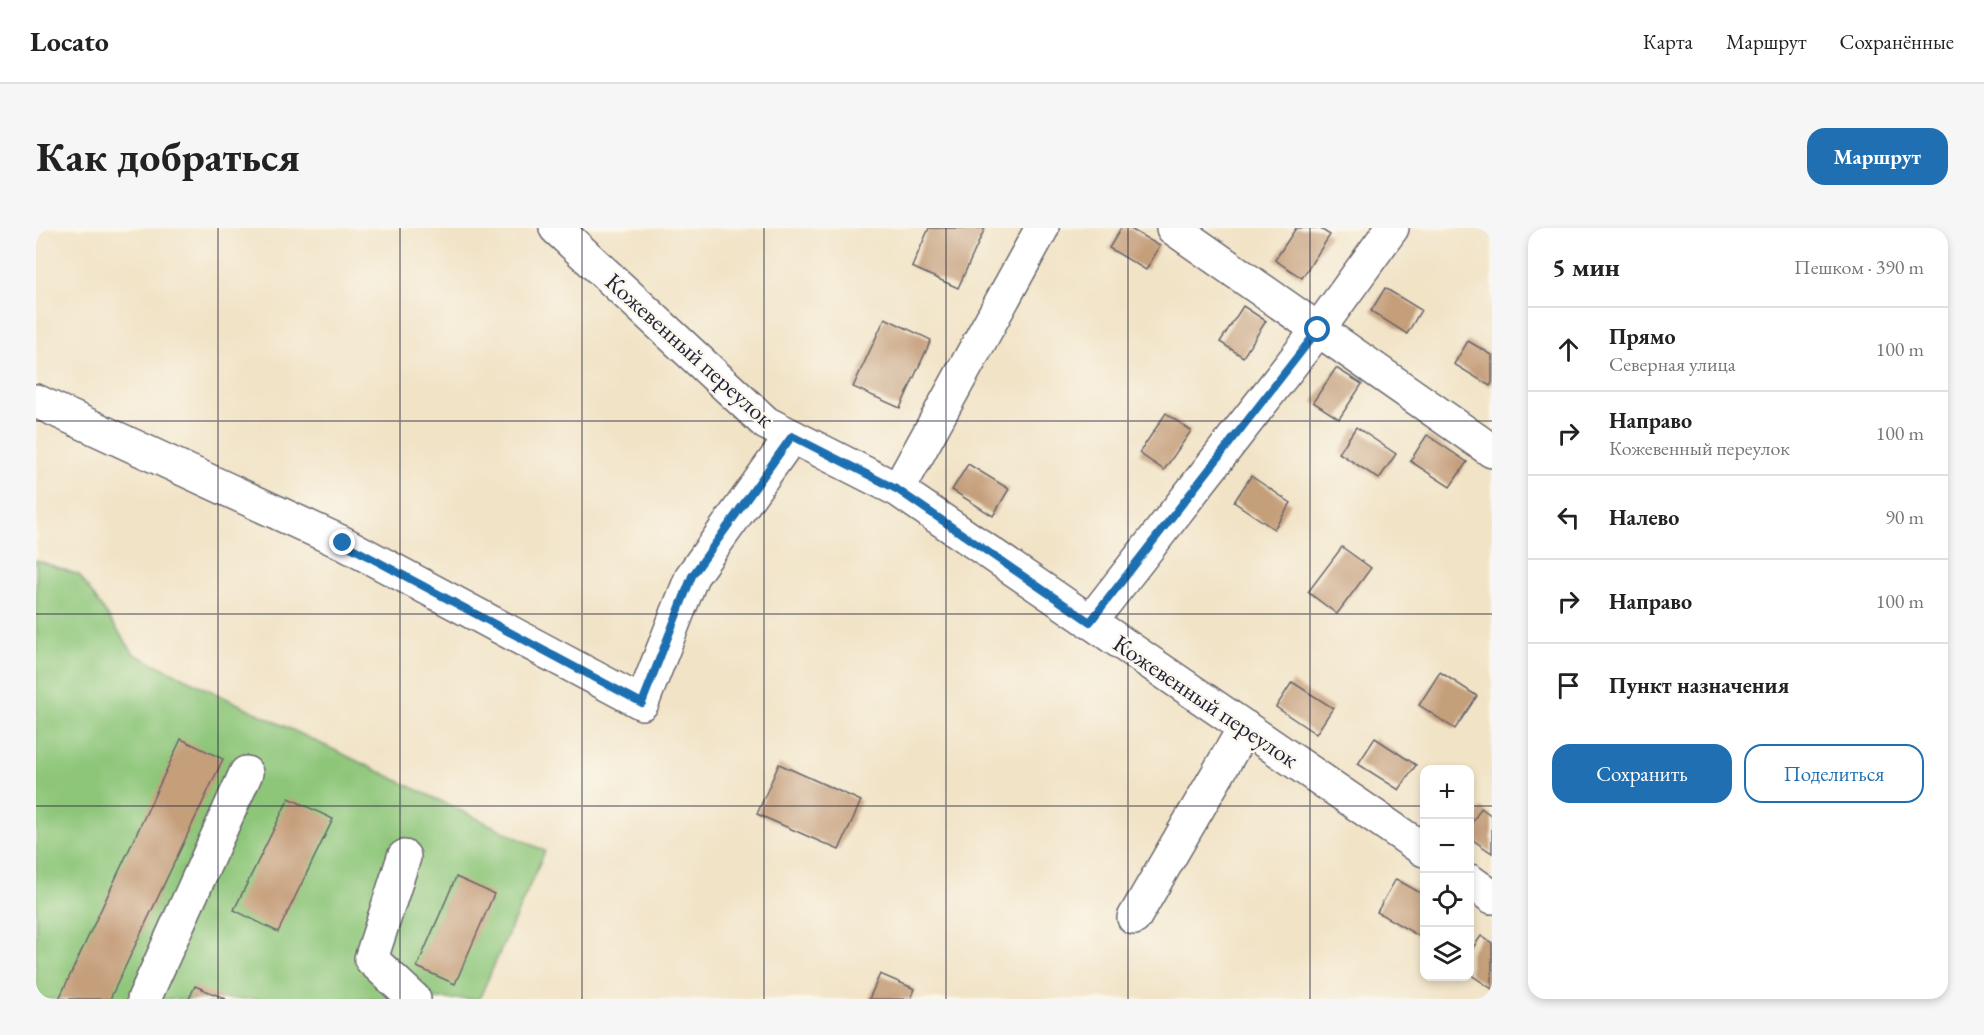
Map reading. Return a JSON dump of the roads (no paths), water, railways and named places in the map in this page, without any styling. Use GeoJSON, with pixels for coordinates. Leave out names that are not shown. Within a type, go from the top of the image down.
{"type":"FeatureCollection","features":[{"type":"Feature","properties":{"kind":"street","name":"Кожевенный переулок"},"geometry":{"type":"LineString","coordinates":[[556,228],[766,423],[898,490],[1420,847]]}},
{"type":"Feature","properties":{"kind":"street"},"geometry":{"type":"LineString","coordinates":[[898,490],[1042,228]]}},
{"type":"Feature","properties":{"kind":"street"},"geometry":{"type":"LineString","coordinates":[[1173,228],[1492,451]]}},
{"type":"Feature","properties":{"kind":"street"},"geometry":{"type":"LineString","coordinates":[[1090,622],[1318,330],[1392,228]]}},
{"type":"Feature","properties":{"kind":"street"},"geometry":{"type":"LineString","coordinates":[[36,401],[343,543],[642,703],[692,576],[792,436]]}},
{"type":"Feature","properties":{"kind":"street"},"geometry":{"type":"LineString","coordinates":[[1134,918],[1245,727]]}},
{"type":"Feature","properties":{"kind":"street"},"geometry":{"type":"LineString","coordinates":[[144,999],[246,773]]}},
{"type":"Feature","properties":{"kind":"street"},"geometry":{"type":"LineString","coordinates":[[404,857],[371,959],[414,999]]}},
{"type":"Feature","properties":{"kind":"street"},"geometry":{"type":"LineString","coordinates":[[1474,884],[1492,897]]}}]}
